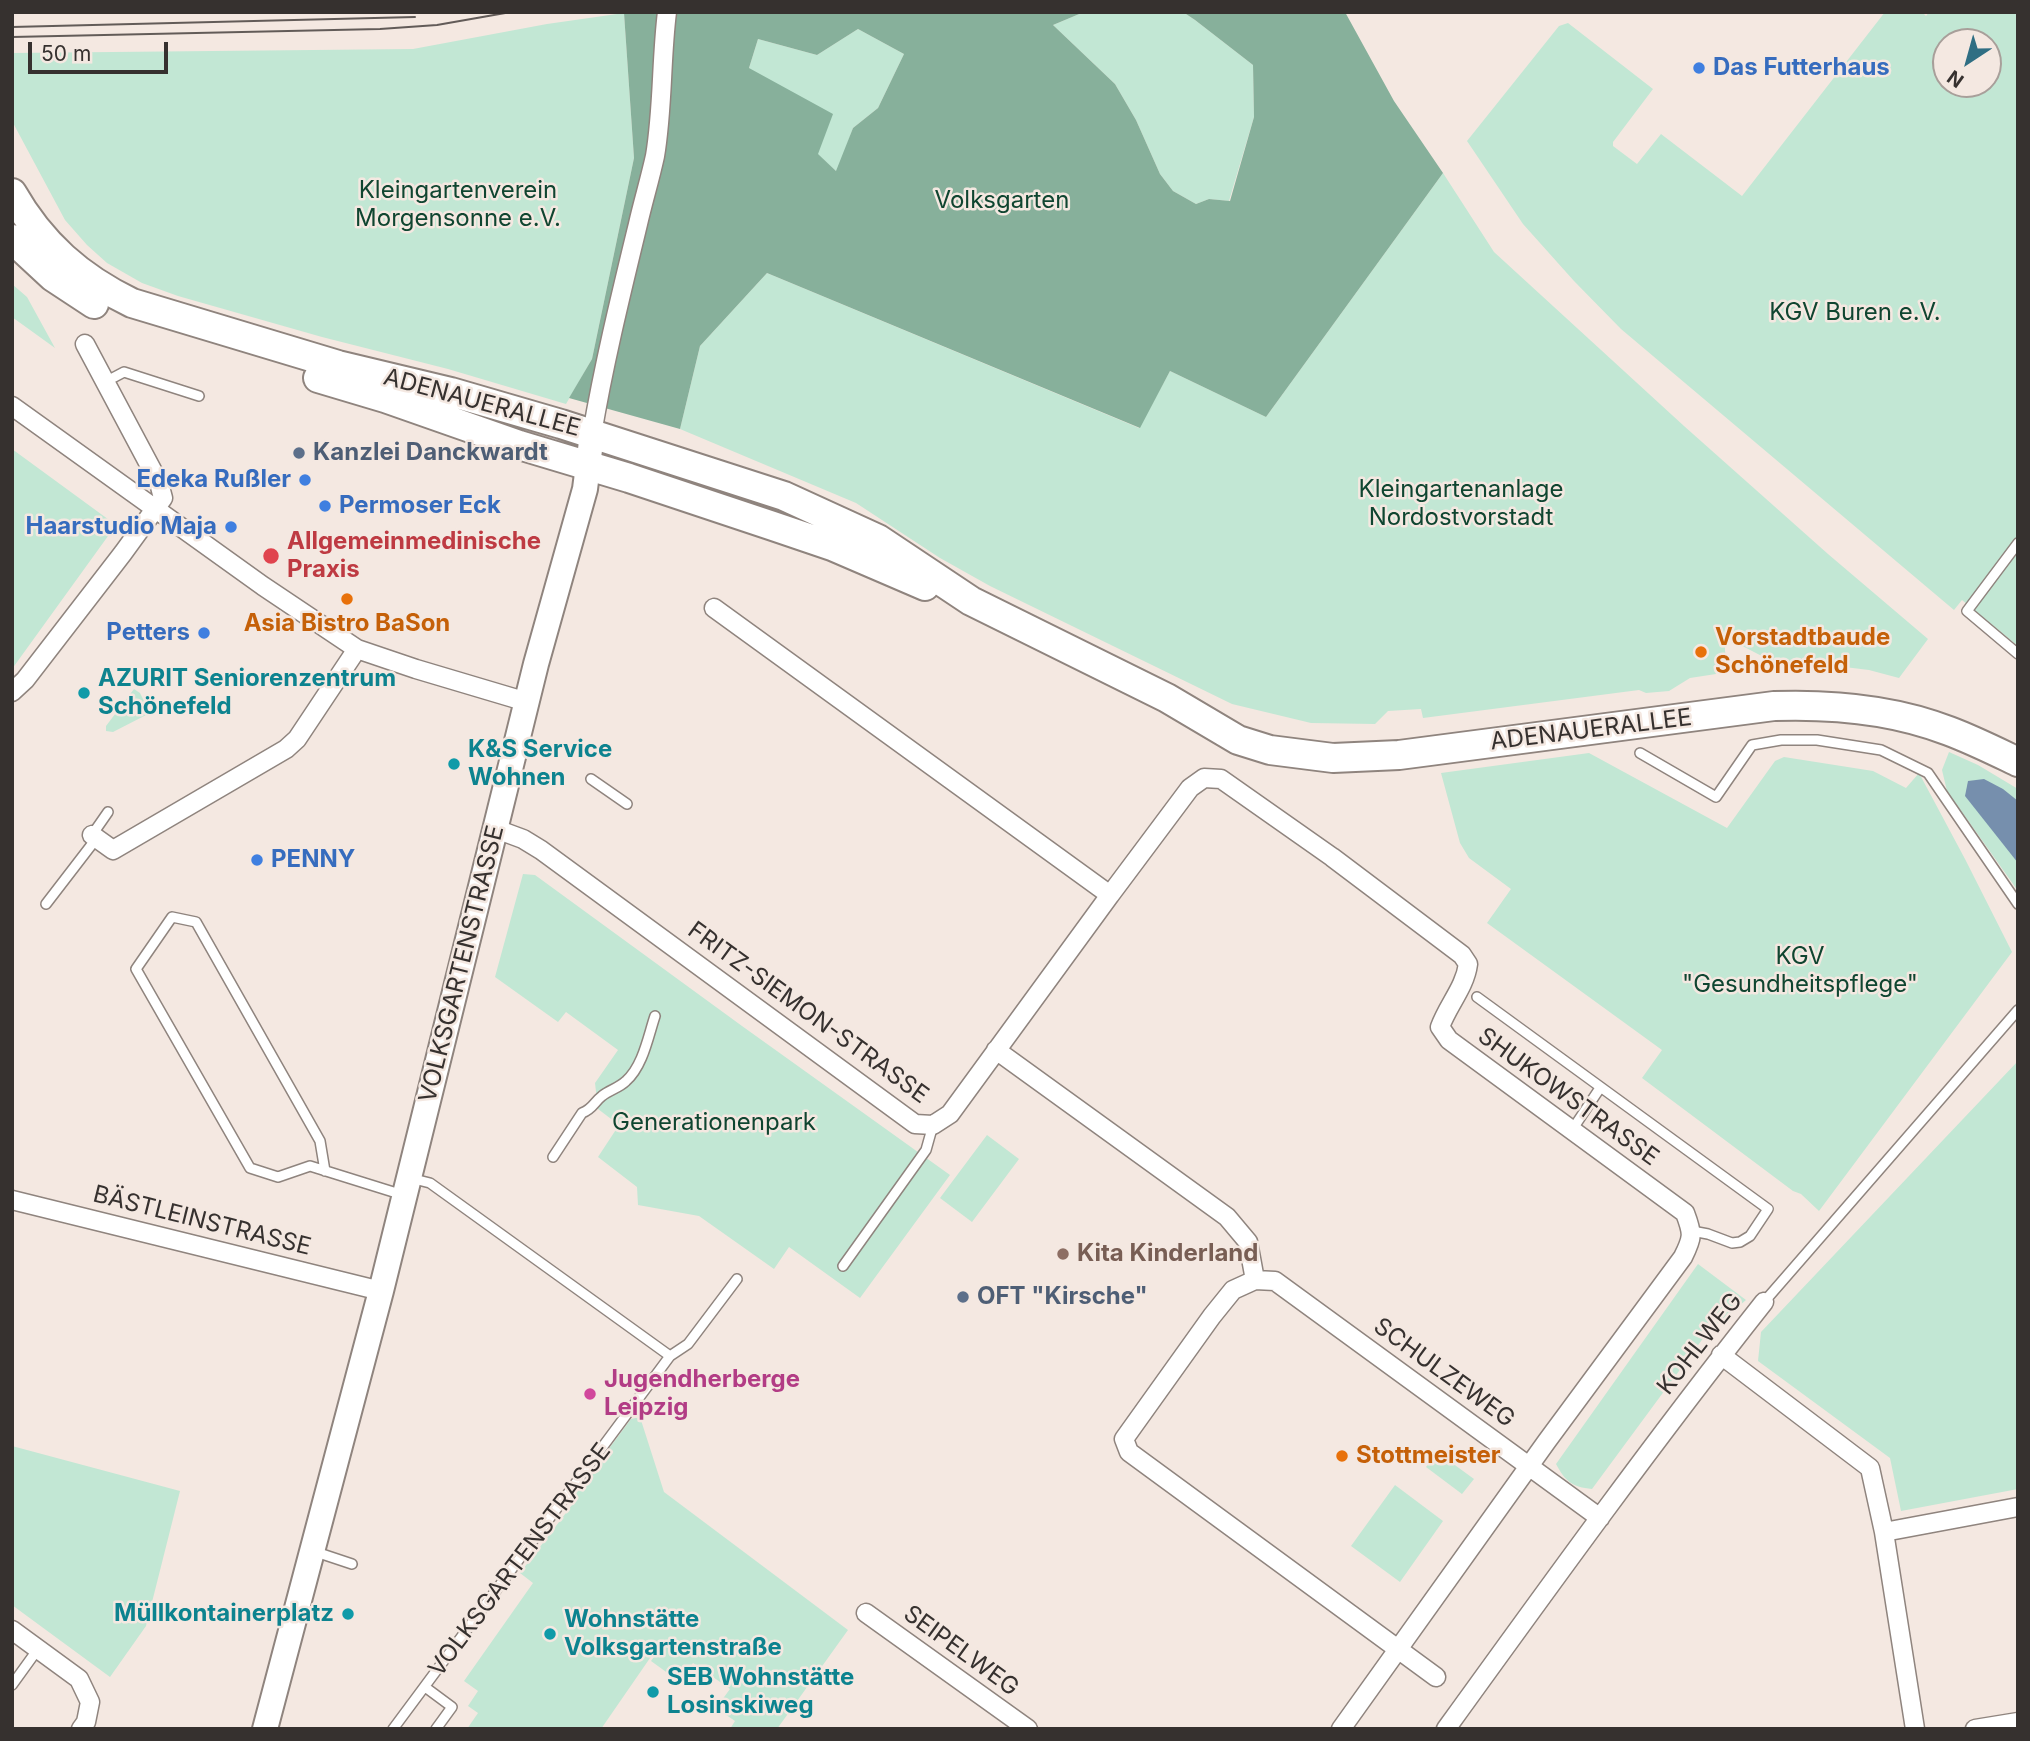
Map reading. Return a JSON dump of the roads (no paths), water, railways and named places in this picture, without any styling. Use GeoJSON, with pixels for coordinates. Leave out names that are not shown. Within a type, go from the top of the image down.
{"type":"FeatureCollection","features":[{"type":"Feature","properties":{"kind":"main road","name":"ADENAUERALLEE"},"geometry":{"type":"LineString","coordinates":[[12,193],[25,215],[58,253],[81,274],[132,303],[338,365],[451,392],[592,433],[784,496],[878,540],[971,601],[1167,698],[1238,740],[1270,750],[1333,758],[1399,755],[1774,706],[1805,705],[1857,708],[1919,721],[1949,731],[2018,762]]}},
{"type":"Feature","properties":{"kind":"main road","name":"ADENAUERALLEE"},"geometry":{"type":"LineString","coordinates":[[12,239],[53,277],[81,297],[145,328],[385,398],[519,445],[629,478],[832,546],[927,587],[971,601]]}},
{"type":"Feature","properties":{"kind":"main road","name":"VOLKSGARTENSTRASSE"},"geometry":{"type":"LineString","coordinates":[[265,1729],[381,1291],[550,610],[585,489],[592,433]]}},
{"type":"Feature","properties":{"kind":"main road","name":"ADENAUERALLEE"},"geometry":{"type":"LineString","coordinates":[[1167,698],[1239,726],[1278,736],[1342,742],[1398,737],[1773,687],[1851,688],[1877,692],[1953,716],[1993,736],[2018,756]]}},
{"type":"Feature","properties":{"kind":"street","name":"VOLKSGARTENSTRASSE"},"geometry":{"type":"LineString","coordinates":[[592,433],[611,337],[654,157],[661,105],[662,53],[667,12]]}},
{"type":"Feature","properties":{"kind":"street"},"geometry":{"type":"LineString","coordinates":[[12,692],[37,664],[163,498],[159,483],[85,344]]}},
{"type":"Feature","properties":{"kind":"street"},"geometry":{"type":"LineString","coordinates":[[12,406],[263,586],[357,649],[527,702]]}},
{"type":"Feature","properties":{"kind":"street"},"geometry":{"type":"LineString","coordinates":[[714,608],[1110,895]]}},
{"type":"Feature","properties":{"kind":"street"},"geometry":{"type":"LineString","coordinates":[[94,837],[113,850],[289,747],[357,649]]}},
{"type":"Feature","properties":{"kind":"street","name":"SHUKOWSTRASSE"},"geometry":{"type":"LineString","coordinates":[[1110,895],[1190,788],[1204,778],[1221,779],[1332,857],[1461,954],[1468,964],[1466,978],[1445,1012],[1440,1027],[1449,1040],[1685,1213],[1692,1231]]}},
{"type":"Feature","properties":{"kind":"street","name":"FRITZ-SIEMON-STRASSE"},"geometry":{"type":"LineString","coordinates":[[496,829],[523,839],[541,850],[915,1124],[933,1125],[950,1114],[1110,895]]}},
{"type":"Feature","properties":{"kind":"street"},"geometry":{"type":"LineString","coordinates":[[996,1050],[1227,1217],[1248,1242],[1255,1280],[1233,1290],[1124,1439],[1129,1452],[1436,1676]]}},
{"type":"Feature","properties":{"kind":"street","name":"BÄSTLEINSTRASSE"},"geometry":{"type":"LineString","coordinates":[[12,1199],[381,1291]]}},
{"type":"Feature","properties":{"kind":"street"},"geometry":{"type":"LineString","coordinates":[[1340,1729],[1683,1257],[1692,1231]]}},
{"type":"Feature","properties":{"kind":"street","name":"SCHULZEWEG"},"geometry":{"type":"LineString","coordinates":[[1255,1280],[1275,1281],[1600,1518]]}},
{"type":"Feature","properties":{"kind":"street","name":"KOHLWEG"},"geometry":{"type":"LineString","coordinates":[[1446,1729],[1721,1355],[1764,1302]]}},
{"type":"Feature","properties":{"kind":"street"},"geometry":{"type":"LineString","coordinates":[[1721,1355],[1870,1468],[1884,1532],[1915,1729]]}},
{"type":"Feature","properties":{"kind":"street"},"geometry":{"type":"LineString","coordinates":[[1884,1532],[2018,1507]]}},
{"type":"Feature","properties":{"kind":"street","name":"SEIPELWEG"},"geometry":{"type":"LineString","coordinates":[[866,1613],[1028,1729]]}},
{"type":"Feature","properties":{"kind":"street"},"geometry":{"type":"LineString","coordinates":[[12,1630],[79,1679],[90,1702],[86,1722],[81,1729]]}},
{"type":"Feature","properties":{"kind":"street"},"geometry":{"type":"LineString","coordinates":[[1975,1729],[2018,1722]]}},
{"type":"Feature","properties":{"kind":"lane"},"geometry":{"type":"LineString","coordinates":[[105,382],[124,372],[199,396]]}},
{"type":"Feature","properties":{"kind":"lane"},"geometry":{"type":"LineString","coordinates":[[2018,543],[1966,611],[2018,654]]}},
{"type":"Feature","properties":{"kind":"lane"},"geometry":{"type":"LineString","coordinates":[[1640,753],[1716,797],[1752,745],[1781,740],[1817,740],[1881,750],[1928,773],[2018,904]]}},
{"type":"Feature","properties":{"kind":"lane"},"geometry":{"type":"LineString","coordinates":[[592,779],[627,804]]}},
{"type":"Feature","properties":{"kind":"lane"},"geometry":{"type":"LineString","coordinates":[[46,904],[94,837],[108,812]]}},
{"type":"Feature","properties":{"kind":"lane"},"geometry":{"type":"LineString","coordinates":[[325,1171],[320,1141],[196,922],[172,917],[136,969],[250,1168],[278,1177],[310,1166],[325,1171],[407,1186],[430,1183],[670,1356]]}},
{"type":"Feature","properties":{"kind":"lane"},"geometry":{"type":"LineString","coordinates":[[1477,997],[1768,1209],[1750,1236],[1740,1242],[1732,1243],[1692,1231]]}},
{"type":"Feature","properties":{"kind":"lane","name":"KOHLWEG"},"geometry":{"type":"LineString","coordinates":[[1764,1302],[2018,1010]]}},
{"type":"Feature","properties":{"kind":"lane"},"geometry":{"type":"LineString","coordinates":[[552,1157],[582,1113],[590,1110],[603,1095],[632,1074],[655,1016]]}},
{"type":"Feature","properties":{"kind":"lane"},"geometry":{"type":"LineString","coordinates":[[1572,1130],[1600,1088]]}},
{"type":"Feature","properties":{"kind":"lane"},"geometry":{"type":"LineString","coordinates":[[843,1266],[926,1150],[933,1125]]}},
{"type":"Feature","properties":{"kind":"lane","name":"VOLKSGARTENSTRASSE"},"geometry":{"type":"LineString","coordinates":[[393,1729],[670,1356],[688,1344],[737,1279]]}},
{"type":"Feature","properties":{"kind":"lane"},"geometry":{"type":"LineString","coordinates":[[311,1550],[352,1563]]}},
{"type":"Feature","properties":{"kind":"lane"},"geometry":{"type":"LineString","coordinates":[[12,1685],[38,1649]]}},
{"type":"Feature","properties":{"kind":"lane"},"geometry":{"type":"LineString","coordinates":[[425,1687],[452,1707],[436,1729]]}},
{"type":"Feature","properties":{"kind":"water"},"geometry":{"type":"Polygon","coordinates":[[[1984,779],[2018,801],[2018,863],[1965,796],[1968,781],[1984,779]]]}},
{"type":"Feature","properties":{"kind":"tram line"},"geometry":{"type":"LineString","coordinates":[[12,37],[380,29],[437,25],[511,12]]}},
{"type":"Feature","properties":{"kind":"tram line"},"geometry":{"type":"LineString","coordinates":[[12,27],[415,17]]}},
{"type":"Feature","properties":{"kind":"place","name":"Das Futterhaus"},"geometry":{"type":"Point","coordinates":[1699,68]}},
{"type":"Feature","properties":{"kind":"place","name":"Kanzlei Danckwardt"},"geometry":{"type":"Point","coordinates":[299,453]}},
{"type":"Feature","properties":{"kind":"place","name":"Edeka Rußler"},"geometry":{"type":"Point","coordinates":[305,480]}},
{"type":"Feature","properties":{"kind":"place","name":"Permoser Eck"},"geometry":{"type":"Point","coordinates":[325,506]}},
{"type":"Feature","properties":{"kind":"place","name":"Haarstudio Maja"},"geometry":{"type":"Point","coordinates":[231,527]}},
{"type":"Feature","properties":{"kind":"place","name":"Allgemeinmedinische Praxis"},"geometry":{"type":"Point","coordinates":[271,556]}},
{"type":"Feature","properties":{"kind":"place","name":"Asia Bistro BaSon"},"geometry":{"type":"Point","coordinates":[347,599]}},
{"type":"Feature","properties":{"kind":"place","name":"Petters"},"geometry":{"type":"Point","coordinates":[204,633]}},
{"type":"Feature","properties":{"kind":"place","name":"Vorstadtbaude Schönefeld"},"geometry":{"type":"Point","coordinates":[1701,652]}},
{"type":"Feature","properties":{"kind":"place","name":"AZURIT Seniorenzentrum Schönefeld"},"geometry":{"type":"Point","coordinates":[84,693]}},
{"type":"Feature","properties":{"kind":"place","name":"K&S Service Wohnen"},"geometry":{"type":"Point","coordinates":[454,764]}},
{"type":"Feature","properties":{"kind":"place","name":"PENNY"},"geometry":{"type":"Point","coordinates":[257,860]}},
{"type":"Feature","properties":{"kind":"place","name":"Kita Kinderland"},"geometry":{"type":"Point","coordinates":[1063,1254]}},
{"type":"Feature","properties":{"kind":"place","name":"OFT \"Kirsche\""},"geometry":{"type":"Point","coordinates":[963,1297]}},
{"type":"Feature","properties":{"kind":"place","name":"Jugendherberge Leipzig"},"geometry":{"type":"Point","coordinates":[590,1394]}},
{"type":"Feature","properties":{"kind":"place","name":"Stottmeister"},"geometry":{"type":"Point","coordinates":[1342,1456]}},
{"type":"Feature","properties":{"kind":"place","name":"Müllkontainerplatz"},"geometry":{"type":"Point","coordinates":[348,1614]}},
{"type":"Feature","properties":{"kind":"place","name":"Wohnstätte Volksgartenstraße"},"geometry":{"type":"Point","coordinates":[550,1634]}},
{"type":"Feature","properties":{"kind":"place","name":"SEB Wohnstätte Losinskiweg"},"geometry":{"type":"Point","coordinates":[653,1692]}},
{"type":"Feature","properties":{"kind":"park label","name":"Volksgarten"},"geometry":{"type":"Point","coordinates":[1002,201]}},
{"type":"Feature","properties":{"kind":"park label","name":"Kleingartenverein Morgensonne e.V."},"geometry":{"type":"Point","coordinates":[458,205]}},
{"type":"Feature","properties":{"kind":"park label","name":"KGV Buren e.V."},"geometry":{"type":"Point","coordinates":[1855,313]}},
{"type":"Feature","properties":{"kind":"park label","name":"Kleingartenanlage Nordostvorstadt"},"geometry":{"type":"Point","coordinates":[1461,504]}},
{"type":"Feature","properties":{"kind":"park label","name":"KGV \"Gesundheitspflege\""},"geometry":{"type":"Point","coordinates":[1800,971]}},
{"type":"Feature","properties":{"kind":"park label","name":"Generationenpark"},"geometry":{"type":"Point","coordinates":[714,1123]}}]}
